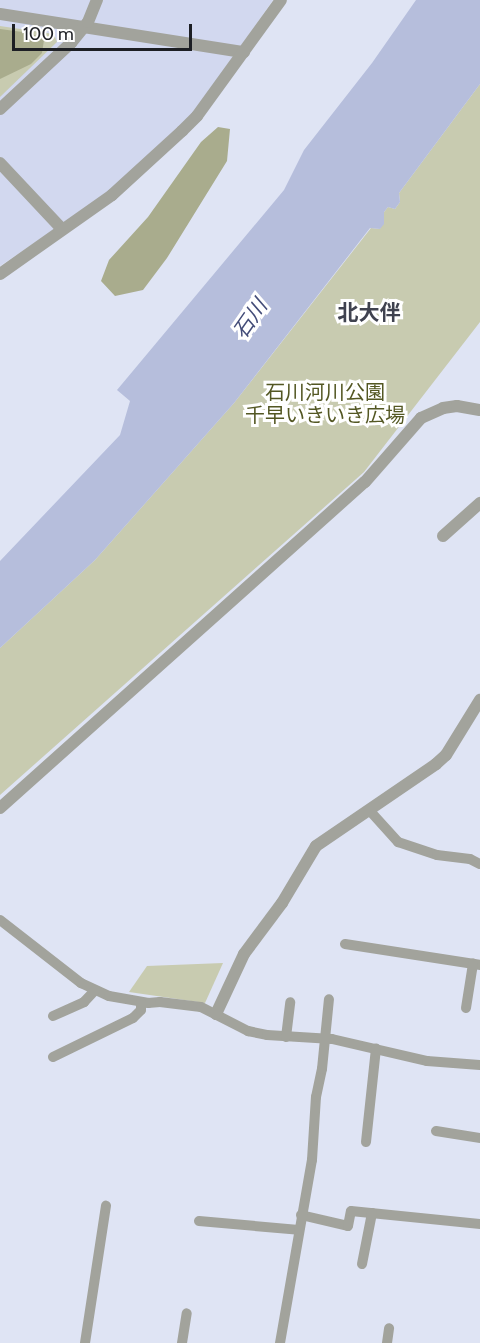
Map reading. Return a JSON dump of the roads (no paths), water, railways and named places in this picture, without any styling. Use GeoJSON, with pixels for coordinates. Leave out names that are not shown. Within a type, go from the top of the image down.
{"type":"FeatureCollection","features":[{"type":"Feature","properties":{"kind":"street"},"geometry":{"type":"LineString","coordinates":[[0,109],[84,27],[96,0]]}},
{"type":"Feature","properties":{"kind":"street"},"geometry":{"type":"LineString","coordinates":[[0,274],[111,195],[182,131],[197,116],[280,0]]}},
{"type":"Feature","properties":{"kind":"street"},"geometry":{"type":"LineString","coordinates":[[0,14],[244,52]]}},
{"type":"Feature","properties":{"kind":"street"},"geometry":{"type":"LineString","coordinates":[[0,163],[62,230]]}},
{"type":"Feature","properties":{"kind":"street"},"geometry":{"type":"LineString","coordinates":[[0,808],[365,482],[422,418],[443,408],[457,406],[480,410]]}},
{"type":"Feature","properties":{"kind":"street"},"geometry":{"type":"LineString","coordinates":[[443,536],[480,503]]}},
{"type":"Feature","properties":{"kind":"street"},"geometry":{"type":"LineString","coordinates":[[216,1014],[243,954],[282,903],[316,846],[370,811],[441,759],[480,700]]}},
{"type":"Feature","properties":{"kind":"street"},"geometry":{"type":"LineString","coordinates":[[370,811],[398,842],[437,855],[470,859],[480,864]]}},
{"type":"Feature","properties":{"kind":"street"},"geometry":{"type":"LineString","coordinates":[[0,920],[81,983],[95,990],[141,1002],[189,1005],[216,1014],[248,1031],[286,1037],[325,1038],[427,1061],[480,1065]]}},
{"type":"Feature","properties":{"kind":"street"},"geometry":{"type":"LineString","coordinates":[[345,944],[477,964],[466,1008]]}},
{"type":"Feature","properties":{"kind":"street"},"geometry":{"type":"LineString","coordinates":[[53,1016],[84,1002],[95,990]]}},
{"type":"Feature","properties":{"kind":"street"},"geometry":{"type":"LineString","coordinates":[[280,1343],[312,1161],[316,1098],[329,999]]}},
{"type":"Feature","properties":{"kind":"street"},"geometry":{"type":"LineString","coordinates":[[52,1057],[133,1018],[141,1010],[141,1002]]}},
{"type":"Feature","properties":{"kind":"street"},"geometry":{"type":"LineString","coordinates":[[286,1037],[290,1002]]}},
{"type":"Feature","properties":{"kind":"street"},"geometry":{"type":"LineString","coordinates":[[366,1143],[376,1049]]}},
{"type":"Feature","properties":{"kind":"street"},"geometry":{"type":"LineString","coordinates":[[436,1131],[480,1138]]}},
{"type":"Feature","properties":{"kind":"street"},"geometry":{"type":"LineString","coordinates":[[85,1343],[106,1206]]}},
{"type":"Feature","properties":{"kind":"street"},"geometry":{"type":"LineString","coordinates":[[301,1215],[348,1226],[351,1211],[480,1224]]}},
{"type":"Feature","properties":{"kind":"street"},"geometry":{"type":"LineString","coordinates":[[362,1264],[372,1213]]}},
{"type":"Feature","properties":{"kind":"street"},"geometry":{"type":"LineString","coordinates":[[199,1221],[299,1230]]}},
{"type":"Feature","properties":{"kind":"street"},"geometry":{"type":"LineString","coordinates":[[182,1343],[187,1313]]}},
{"type":"Feature","properties":{"kind":"street"},"geometry":{"type":"LineString","coordinates":[[387,1343],[389,1328]]}},
{"type":"Feature","properties":{"kind":"water","name":"石川"},"geometry":{"type":"Polygon","coordinates":[[[416,0],[480,0],[480,84],[399,193],[400,202],[395,209],[388,207],[384,212],[384,224],[380,229],[370,228],[234,403],[95,560],[0,648],[0,561],[120,435],[130,401],[117,390],[284,190],[304,150],[372,63],[416,0]]]}},
{"type":"Feature","properties":{"kind":"district","name":"北大伴"},"geometry":{"type":"Point","coordinates":[369,313]}},
{"type":"Feature","properties":{"kind":"park label","name":"石川河川公園 千早いきいき広場"},"geometry":{"type":"Point","coordinates":[325,404]}}]}
